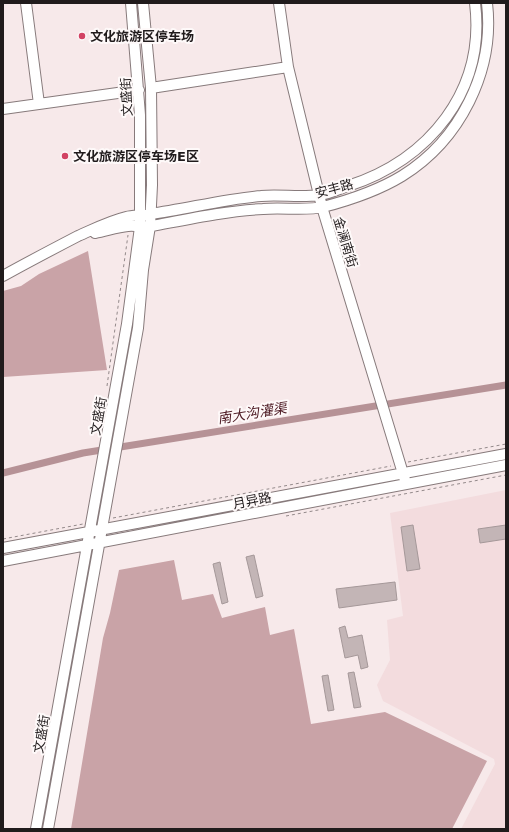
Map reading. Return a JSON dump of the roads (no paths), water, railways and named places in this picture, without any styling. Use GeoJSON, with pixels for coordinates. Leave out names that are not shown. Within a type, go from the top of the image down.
{"type":"FeatureCollection","features":[{"type":"Feature","properties":{"kind":"main road"},"geometry":{"type":"LineString","coordinates":[[26,3],[39,104]]}},
{"type":"Feature","properties":{"kind":"main road","name":"文盛街"},"geometry":{"type":"LineString","coordinates":[[36,829],[112,412],[127,324],[140,227],[141,150],[139,90],[131,3]]}},
{"type":"Feature","properties":{"kind":"main road","name":"文盛街"},"geometry":{"type":"LineString","coordinates":[[48,829],[138,328],[143,270],[150,226],[151,88],[144,3]]}},
{"type":"Feature","properties":{"kind":"main road","name":"金澜南街"},"geometry":{"type":"LineString","coordinates":[[279,3],[288,68],[322,207],[406,484]]}},
{"type":"Feature","properties":{"kind":"main road","name":"安丰路"},"geometry":{"type":"LineString","coordinates":[[3,276],[104,224],[126,217],[151,214],[200,204],[262,196],[319,195],[365,181],[386,171],[415,152],[440,126],[454,105],[469,71],[476,34],[476,3]]}},
{"type":"Feature","properties":{"kind":"main road","name":"安丰路"},"geometry":{"type":"LineString","coordinates":[[47,252],[86,235],[129,226],[150,226],[209,214],[262,209],[322,207],[369,192],[397,179],[423,161],[450,133],[468,105],[480,74],[488,34],[487,3]]}},
{"type":"Feature","properties":{"kind":"main road"},"geometry":{"type":"LineString","coordinates":[[151,88],[288,68]]}},
{"type":"Feature","properties":{"kind":"main road"},"geometry":{"type":"LineString","coordinates":[[3,108],[139,90]]}},
{"type":"Feature","properties":{"kind":"main road","name":"月异路"},"geometry":{"type":"LineString","coordinates":[[3,548],[31,538],[102,524],[402,469],[506,454]]}},
{"type":"Feature","properties":{"kind":"main road","name":"月异路"},"geometry":{"type":"LineString","coordinates":[[3,561],[506,465]]}},
{"type":"Feature","properties":{"kind":"waterway","name":"南大沟灌渠"},"geometry":{"type":"LineString","coordinates":[[3,473],[83,453],[506,385]]}},
{"type":"Feature","properties":{"kind":"place","name":"文化旅游区停车场"},"geometry":{"type":"Point","coordinates":[82,36]}},
{"type":"Feature","properties":{"kind":"place","name":"文化旅游区停车场E区"},"geometry":{"type":"Point","coordinates":[65,156]}}]}
